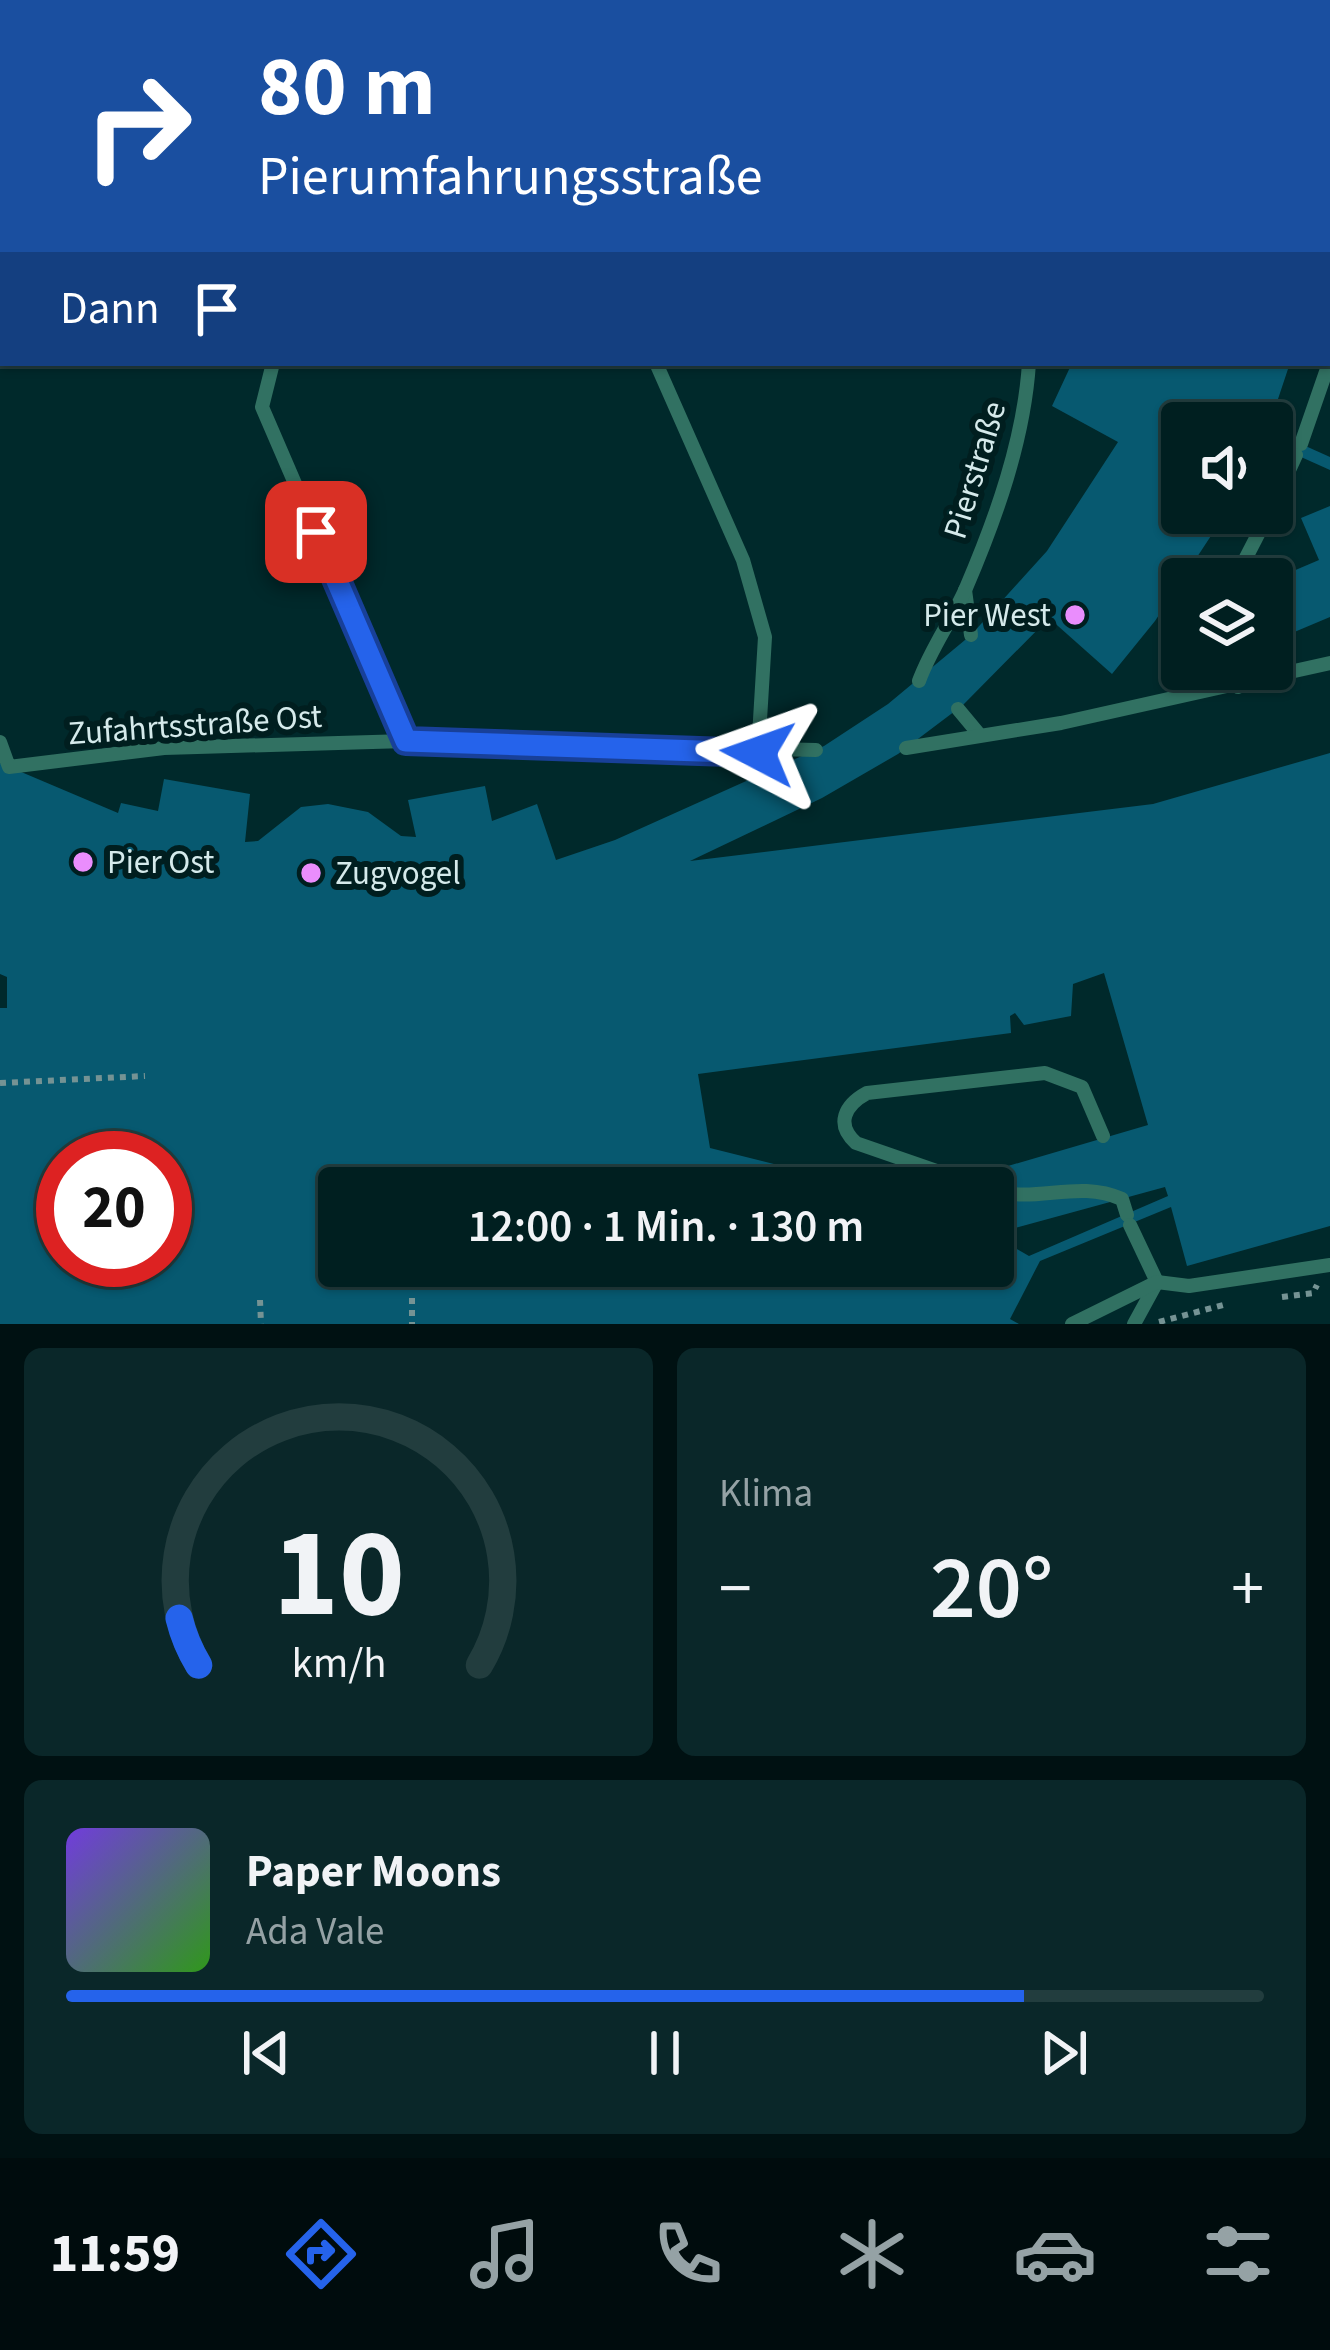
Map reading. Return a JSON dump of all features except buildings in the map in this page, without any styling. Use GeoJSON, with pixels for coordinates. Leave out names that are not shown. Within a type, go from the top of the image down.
{"type":"FeatureCollection","features":[{"type":"Feature","properties":{"kind":"lane"},"geometry":{"type":"LineString","coordinates":[[272,366],[262,407],[406,741]]}},
{"type":"Feature","properties":{"kind":"lane"},"geometry":{"type":"LineString","coordinates":[[657,366],[743,560],[765,637],[758,753]]}},
{"type":"Feature","properties":{"kind":"lane","name":"Pierstraße"},"geometry":{"type":"LineString","coordinates":[[919,680],[965,590],[1012,462],[1024,417],[1029,366]]}},
{"type":"Feature","properties":{"kind":"lane"},"geometry":{"type":"LineString","coordinates":[[1293,460],[1327,366]]}},
{"type":"Feature","properties":{"kind":"lane","name":"Pierstraße"},"geometry":{"type":"LineString","coordinates":[[965,590],[971,635]]}},
{"type":"Feature","properties":{"kind":"lane"},"geometry":{"type":"LineString","coordinates":[[1293,673],[1330,663]]}},
{"type":"Feature","properties":{"kind":"lane"},"geometry":{"type":"LineString","coordinates":[[906,748],[1223,690]]}},
{"type":"Feature","properties":{"kind":"lane"},"geometry":{"type":"LineString","coordinates":[[958,709],[978,733]]}},
{"type":"Feature","properties":{"kind":"lane","name":"Zufahrtsstraße Ost"},"geometry":{"type":"LineString","coordinates":[[0,742],[9,767],[164,748],[406,741],[758,753],[816,750]]}},
{"type":"Feature","properties":{"kind":"lane"},"geometry":{"type":"LineString","coordinates":[[924,1167],[856,1144],[845,1134],[843,1119],[850,1102],[867,1093],[1045,1072],[1082,1088],[1103,1136]]}},
{"type":"Feature","properties":{"kind":"lane"},"geometry":{"type":"LineString","coordinates":[[1014,1195],[1068,1187],[1098,1189],[1126,1213],[1157,1282]]}},
{"type":"Feature","properties":{"kind":"lane"},"geometry":{"type":"LineString","coordinates":[[1072,1324],[1157,1282],[1189,1286],[1330,1265]]}},
{"type":"Feature","properties":{"kind":"lane"},"geometry":{"type":"LineString","coordinates":[[1134,1324],[1157,1282]]}},
{"type":"Feature","properties":{"kind":"path"},"geometry":{"type":"LineString","coordinates":[[0,1083],[145,1076]]}},
{"type":"Feature","properties":{"kind":"path"},"geometry":{"type":"LineString","coordinates":[[412,1298],[412,1324]]}},
{"type":"Feature","properties":{"kind":"path"},"geometry":{"type":"LineString","coordinates":[[260,1300],[261,1324]]}},
{"type":"Feature","properties":{"kind":"path"},"geometry":{"type":"LineString","coordinates":[[1195,1312],[1196,1324]]}},
{"type":"Feature","properties":{"kind":"place","name":"Pier West"},"geometry":{"type":"Point","coordinates":[1075,615]}},
{"type":"Feature","properties":{"kind":"place","name":"Pier Ost"},"geometry":{"type":"Point","coordinates":[83,862]}},
{"type":"Feature","properties":{"kind":"place","name":"Zugvogel"},"geometry":{"type":"Point","coordinates":[311,873]}},
{"type":"Feature","properties":{"kind":"route"},"geometry":{"type":"LineString","coordinates":[[316,532],[406,741],[758,753]]}}]}
